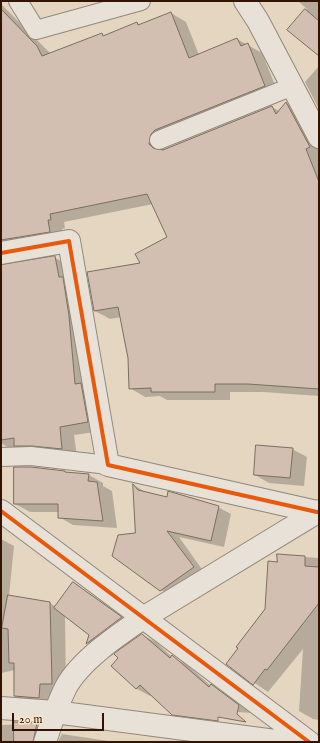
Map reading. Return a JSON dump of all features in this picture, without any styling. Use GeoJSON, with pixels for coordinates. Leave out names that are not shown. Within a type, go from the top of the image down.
{"type":"FeatureCollection","features":[{"type":"Feature","properties":{"kind":"street"},"geometry":{"type":"LineString","coordinates":[[245,1],[258,21],[319,137]]}},
{"type":"Feature","properties":{"kind":"street"},"geometry":{"type":"LineString","coordinates":[[1,253],[69,241],[108,465],[318,512]]}},
{"type":"Feature","properties":{"kind":"street"},"geometry":{"type":"LineString","coordinates":[[1,511],[309,742]]}},
{"type":"Feature","properties":{"kind":"street"},"geometry":{"type":"LineString","coordinates":[[45,742],[55,712],[67,686],[85,664],[117,636],[143,618],[318,512]]}},
{"type":"Feature","properties":{"kind":"street"},"geometry":{"type":"LineString","coordinates":[[1,708],[55,712],[283,742]]}},
{"type":"Feature","properties":{"kind":"lane"},"geometry":{"type":"LineString","coordinates":[[18,1],[36,30],[141,1]]}},
{"type":"Feature","properties":{"kind":"lane"},"geometry":{"type":"LineString","coordinates":[[159,140],[293,86]]}},
{"type":"Feature","properties":{"kind":"lane"},"geometry":{"type":"LineString","coordinates":[[1,457],[31,456],[108,465]]}},
{"type":"Feature","properties":{"kind":"building"},"geometry":{"type":"Polygon","coordinates":[[[1,9],[37,46],[42,56],[102,33],[103,36],[137,22],[138,25],[171,12],[189,58],[237,38],[241,46],[248,43],[265,86],[155,130],[151,134],[149,144],[153,148],[163,150],[272,106],[276,114],[286,102],[310,147],[306,149],[319,182],[319,389],[248,384],[215,384],[215,392],[151,392],[151,388],[129,389],[128,358],[118,307],[94,311],[87,272],[140,263],[135,254],[167,237],[147,194],[50,214],[51,220],[48,220],[50,232],[1,240],[1,9]]]}},
{"type":"Feature","properties":{"kind":"building"},"geometry":{"type":"Polygon","coordinates":[[[305,9],[319,21],[319,56],[287,30],[305,9]]]}},
{"type":"Feature","properties":{"kind":"building"},"geometry":{"type":"Polygon","coordinates":[[[55,256],[59,277],[63,277],[69,316],[75,384],[81,383],[88,422],[60,427],[62,449],[14,446],[14,438],[1,440],[1,265],[55,256]]]}},
{"type":"Feature","properties":{"kind":"building"},"geometry":{"type":"Polygon","coordinates":[[[256,445],[293,448],[290,478],[254,475],[256,445]]]}},
{"type":"Feature","properties":{"kind":"building"},"geometry":{"type":"Polygon","coordinates":[[[14,467],[31,467],[89,474],[88,481],[97,482],[103,521],[58,518],[58,504],[14,504],[14,467]]]}},
{"type":"Feature","properties":{"kind":"building"},"geometry":{"type":"Polygon","coordinates":[[[133,484],[138,490],[167,497],[168,491],[219,506],[211,541],[167,531],[194,567],[160,591],[112,556],[118,535],[135,533],[133,484]]]}},
{"type":"Feature","properties":{"kind":"building"},"geometry":{"type":"Polygon","coordinates":[[[277,554],[305,556],[305,566],[319,567],[319,603],[267,670],[265,669],[253,685],[226,664],[238,648],[236,647],[265,609],[268,561],[277,562],[277,554]]]}},
{"type":"Feature","properties":{"kind":"building"},"geometry":{"type":"Polygon","coordinates":[[[73,582],[122,617],[86,644],[89,635],[54,608],[73,582]]]}},
{"type":"Feature","properties":{"kind":"building"},"geometry":{"type":"Polygon","coordinates":[[[8,595],[50,602],[52,684],[40,684],[39,698],[14,696],[14,663],[9,663],[8,629],[2,628],[8,595]]]}},
{"type":"Feature","properties":{"kind":"building"},"geometry":{"type":"Polygon","coordinates":[[[142,634],[170,658],[172,655],[209,687],[211,684],[239,705],[237,714],[246,722],[218,717],[218,721],[172,715],[140,685],[136,689],[111,666],[118,658],[114,654],[142,634]]]}},
{"type":"Feature","properties":{"kind":"building"},"geometry":{"type":"Polygon","coordinates":[[[14,722],[37,723],[33,742],[14,742],[14,722]]]}},
{"type":"Feature","properties":{"kind":"cycle path"},"geometry":{"type":"LineString","coordinates":[[1,253],[69,241],[108,465],[317,512]]}},
{"type":"Feature","properties":{"kind":"cycle path"},"geometry":{"type":"LineString","coordinates":[[1,511],[309,742]]}}]}
